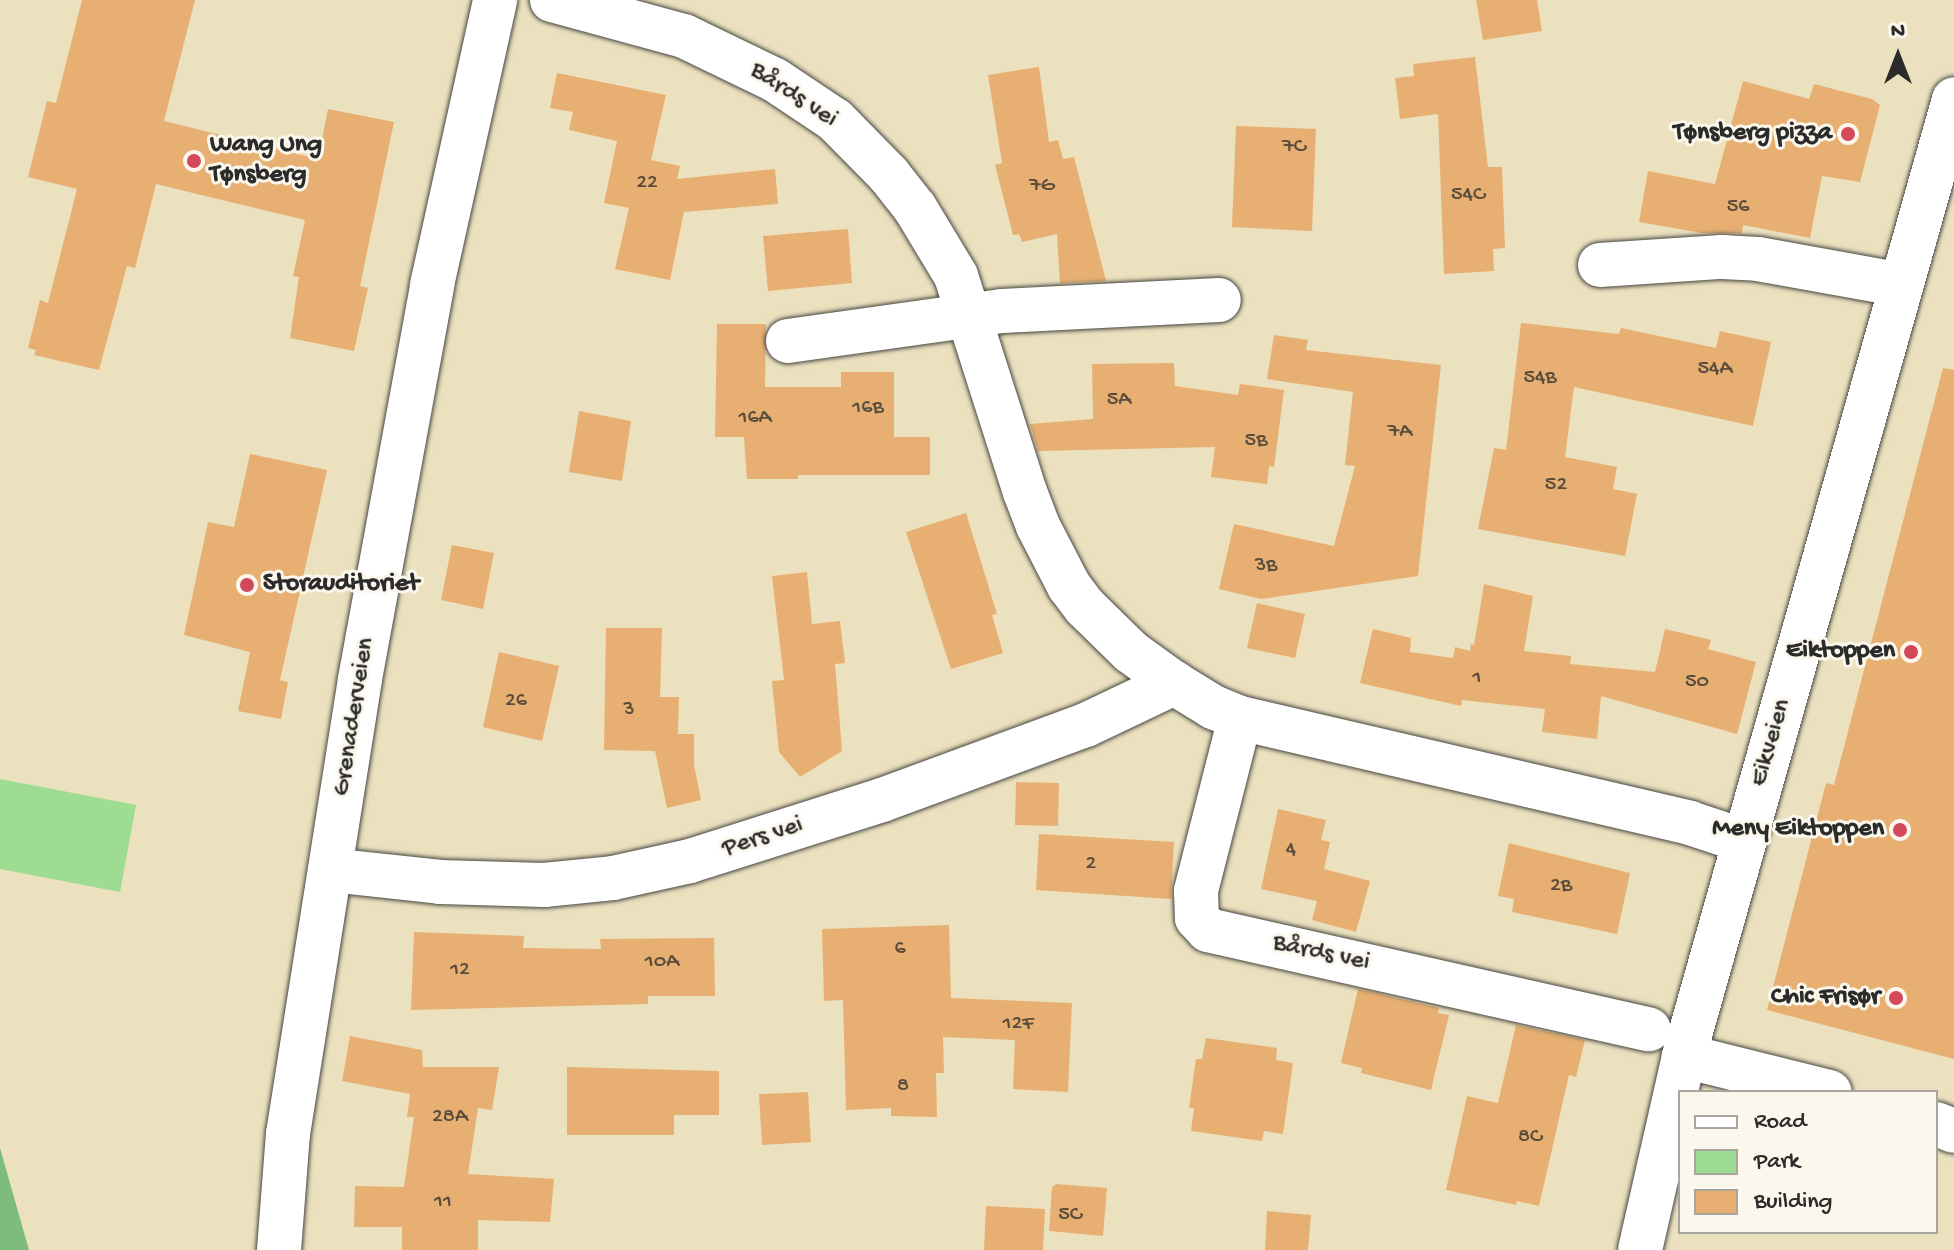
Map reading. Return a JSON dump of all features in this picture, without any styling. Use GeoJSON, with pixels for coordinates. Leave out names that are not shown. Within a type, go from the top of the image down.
{"type":"FeatureCollection","features":[{"type":"Feature","properties":{"kind":"street","name":"Grenaderveien"},"geometry":{"type":"LineString","coordinates":[[279,1250],[288,1134],[360,679],[432,285],[495,0]]}},
{"type":"Feature","properties":{"kind":"street","name":"Bårds vei"},"geometry":{"type":"LineString","coordinates":[[562,3],[684,36],[775,80],[835,120],[915,208],[956,276],[971,314],[1025,492],[1069,586],[1085,607],[1131,652],[1174,683],[1213,707],[1240,718],[1690,823],[1744,841]]}},
{"type":"Feature","properties":{"kind":"street","name":"Eikveien"},"geometry":{"type":"LineString","coordinates":[[1640,1250],[1684,1056],[1954,99]]}},
{"type":"Feature","properties":{"kind":"street"},"geometry":{"type":"LineString","coordinates":[[1600,265],[1722,257],[1758,259],[1902,285]]}},
{"type":"Feature","properties":{"kind":"street"},"geometry":{"type":"LineString","coordinates":[[788,341],[971,314],[1219,300]]}},
{"type":"Feature","properties":{"kind":"street","name":"Pers vei"},"geometry":{"type":"LineString","coordinates":[[330,870],[440,882],[544,885],[628,875],[690,861],[882,800],[1086,725],[1174,683]]}},
{"type":"Feature","properties":{"kind":"street","name":"Bårds vei"},"geometry":{"type":"LineString","coordinates":[[1240,718],[1196,891],[1197,918],[1208,930],[1649,1029]]}},
{"type":"Feature","properties":{"kind":"street"},"geometry":{"type":"LineString","coordinates":[[1684,1056],[1822,1090]]}},
{"type":"Feature","properties":{"kind":"green space"},"geometry":{"type":"Polygon","coordinates":[[[0,779],[136,805],[120,892],[0,869],[0,779]]]}},
{"type":"Feature","properties":{"kind":"green space"},"geometry":{"type":"Polygon","coordinates":[[[0,1148],[19,1215],[29,1250],[0,1250],[0,1148]]]}},
{"type":"Feature","properties":{"kind":"building"},"geometry":{"type":"Polygon","coordinates":[[[82,0],[195,0],[164,121],[318,159],[328,109],[394,122],[360,286],[368,288],[354,351],[290,338],[299,277],[293,276],[305,220],[156,184],[135,268],[127,266],[99,370],[34,355],[36,350],[28,348],[40,300],[48,303],[77,189],[28,177],[47,101],[56,103],[82,0]]]}},
{"type":"Feature","properties":{"kind":"building"},"geometry":{"type":"Polygon","coordinates":[[[1476,0],[1537,0],[1542,31],[1483,40],[1476,0]]]}},
{"type":"Feature","properties":{"kind":"building"},"geometry":{"type":"Polygon","coordinates":[[[1475,57],[1488,167],[1502,167],[1505,248],[1493,249],[1494,271],[1444,274],[1438,114],[1400,119],[1395,78],[1414,76],[1413,64],[1475,57]]]}},
{"type":"Feature","properties":{"kind":"building"},"geometry":{"type":"Polygon","coordinates":[[[1039,67],[1049,142],[1058,140],[1063,159],[1074,157],[1106,281],[1060,283],[1057,234],[1022,242],[1019,234],[1013,235],[995,165],[1002,163],[988,75],[1039,67]]]}},
{"type":"Feature","properties":{"kind":"building"},"geometry":{"type":"Polygon","coordinates":[[[557,73],[666,95],[651,160],[680,166],[677,179],[775,169],[778,204],[684,212],[670,280],[615,269],[629,208],[604,203],[617,141],[569,130],[573,112],[550,108],[557,73]]]}},
{"type":"Feature","properties":{"kind":"building"},"geometry":{"type":"Polygon","coordinates":[[[1743,81],[1809,99],[1814,84],[1872,99],[1880,105],[1860,182],[1822,176],[1810,238],[1743,225],[1742,233],[1702,233],[1639,222],[1648,171],[1715,184],[1743,81]]]}},
{"type":"Feature","properties":{"kind":"building"},"geometry":{"type":"Polygon","coordinates":[[[1236,126],[1316,129],[1312,231],[1232,227],[1236,126]]]}},
{"type":"Feature","properties":{"kind":"building"},"geometry":{"type":"Polygon","coordinates":[[[848,229],[852,283],[768,291],[763,236],[848,229]]]}},
{"type":"Feature","properties":{"kind":"building"},"geometry":{"type":"Polygon","coordinates":[[[1521,323],[1619,334],[1621,328],[1716,348],[1720,331],[1771,342],[1753,426],[1574,387],[1565,457],[1617,467],[1613,489],[1637,494],[1625,556],[1478,529],[1494,448],[1506,450],[1521,323]]]}},
{"type":"Feature","properties":{"kind":"building"},"geometry":{"type":"Polygon","coordinates":[[[717,324],[766,324],[765,387],[841,387],[841,372],[894,372],[894,437],[930,437],[930,475],[798,475],[798,479],[747,479],[744,437],[715,437],[717,324]]]}},
{"type":"Feature","properties":{"kind":"building"},"geometry":{"type":"Polygon","coordinates":[[[1274,335],[1308,340],[1306,350],[1441,365],[1418,576],[1261,599],[1219,589],[1234,524],[1334,546],[1355,466],[1345,465],[1353,392],[1267,379],[1274,335]]]}},
{"type":"Feature","properties":{"kind":"building"},"geometry":{"type":"Polygon","coordinates":[[[1174,363],[1175,386],[1238,395],[1240,384],[1284,390],[1274,467],[1269,466],[1267,484],[1211,477],[1215,447],[1038,451],[1030,424],[1093,419],[1092,364],[1174,363]]]}},
{"type":"Feature","properties":{"kind":"building","name":"Eiktoppen"},"geometry":{"type":"Polygon","coordinates":[[[1943,368],[1954,370],[1954,1059],[1767,1010],[1826,783],[1834,785],[1943,368]]]}},
{"type":"Feature","properties":{"kind":"building"},"geometry":{"type":"Polygon","coordinates":[[[579,411],[631,421],[622,481],[569,472],[579,411]]]}},
{"type":"Feature","properties":{"kind":"building","name":"Storauditoriet"},"geometry":{"type":"Polygon","coordinates":[[[250,454],[327,470],[280,680],[288,682],[281,719],[238,711],[250,652],[184,635],[208,522],[234,527],[250,454]]]}},
{"type":"Feature","properties":{"kind":"building"},"geometry":{"type":"Polygon","coordinates":[[[966,513],[997,614],[992,615],[1003,653],[951,669],[906,532],[966,513]]]}},
{"type":"Feature","properties":{"kind":"building"},"geometry":{"type":"Polygon","coordinates":[[[452,545],[494,553],[483,609],[441,600],[452,545]]]}},
{"type":"Feature","properties":{"kind":"building"},"geometry":{"type":"Polygon","coordinates":[[[807,572],[812,624],[840,621],[845,663],[835,664],[842,751],[800,777],[779,752],[772,681],[784,680],[772,576],[807,572]]]}},
{"type":"Feature","properties":{"kind":"building"},"geometry":{"type":"Polygon","coordinates":[[[1484,584],[1533,596],[1524,651],[1571,656],[1570,664],[1655,672],[1665,629],[1711,640],[1708,649],[1756,662],[1737,734],[1601,696],[1597,739],[1542,732],[1545,709],[1462,700],[1461,706],[1360,683],[1373,629],[1411,638],[1410,652],[1453,658],[1455,647],[1470,651],[1471,644],[1474,645],[1484,584]]]}},
{"type":"Feature","properties":{"kind":"building"},"geometry":{"type":"Polygon","coordinates":[[[1257,603],[1305,614],[1295,658],[1247,648],[1257,603]]]}},
{"type":"Feature","properties":{"kind":"building"},"geometry":{"type":"Polygon","coordinates":[[[606,628],[662,628],[660,697],[679,697],[678,734],[694,734],[694,765],[701,800],[667,808],[655,751],[604,750],[606,628]]]}},
{"type":"Feature","properties":{"kind":"building"},"geometry":{"type":"Polygon","coordinates":[[[499,652],[559,666],[542,741],[483,727],[499,652]]]}},
{"type":"Feature","properties":{"kind":"building"},"geometry":{"type":"Polygon","coordinates":[[[1016,782],[1059,783],[1058,826],[1015,825],[1016,782]]]}},
{"type":"Feature","properties":{"kind":"building"},"geometry":{"type":"Polygon","coordinates":[[[1278,809],[1326,820],[1321,840],[1330,842],[1324,869],[1370,881],[1356,932],[1312,920],[1317,901],[1261,889],[1278,809]]]}},
{"type":"Feature","properties":{"kind":"building"},"geometry":{"type":"Polygon","coordinates":[[[1039,834],[1174,842],[1171,899],[1036,890],[1039,834]]]}},
{"type":"Feature","properties":{"kind":"building"},"geometry":{"type":"Polygon","coordinates":[[[1509,843],[1630,873],[1617,934],[1512,912],[1514,899],[1498,896],[1509,843]]]}},
{"type":"Feature","properties":{"kind":"building"},"geometry":{"type":"Polygon","coordinates":[[[949,925],[951,998],[1072,1003],[1068,1092],[1013,1089],[1015,1040],[943,1037],[944,1073],[936,1073],[937,1117],[891,1116],[891,1108],[846,1110],[843,1000],[824,1001],[822,929],[949,925]]]}},
{"type":"Feature","properties":{"kind":"building"},"geometry":{"type":"Polygon","coordinates":[[[414,932],[524,936],[523,948],[601,949],[600,939],[714,938],[715,996],[648,996],[648,1004],[411,1010],[414,932]]]}},
{"type":"Feature","properties":{"kind":"building"},"geometry":{"type":"Polygon","coordinates":[[[1358,989],[1439,1008],[1438,1013],[1449,1015],[1431,1090],[1361,1073],[1362,1068],[1341,1063],[1358,989]]]}},
{"type":"Feature","properties":{"kind":"building"},"geometry":{"type":"Polygon","coordinates":[[[1516,1025],[1585,1040],[1576,1077],[1569,1075],[1539,1206],[1517,1201],[1516,1205],[1446,1190],[1467,1096],[1498,1103],[1516,1025]]]}},
{"type":"Feature","properties":{"kind":"building"},"geometry":{"type":"Polygon","coordinates":[[[350,1036],[422,1050],[423,1067],[499,1067],[492,1110],[478,1108],[468,1174],[554,1179],[550,1222],[478,1220],[478,1250],[402,1250],[402,1227],[354,1227],[355,1186],[404,1187],[414,1117],[407,1117],[410,1094],[342,1081],[350,1036]]]}},
{"type":"Feature","properties":{"kind":"building"},"geometry":{"type":"Polygon","coordinates":[[[1206,1038],[1277,1048],[1276,1060],[1293,1063],[1283,1134],[1264,1131],[1262,1141],[1191,1131],[1194,1108],[1189,1108],[1196,1059],[1202,1059],[1206,1038]]]}},
{"type":"Feature","properties":{"kind":"building"},"geometry":{"type":"Polygon","coordinates":[[[567,1067],[719,1071],[719,1115],[674,1115],[674,1135],[567,1135],[567,1067]]]}},
{"type":"Feature","properties":{"kind":"building"},"geometry":{"type":"Polygon","coordinates":[[[808,1092],[811,1142],[762,1145],[759,1094],[808,1092]]]}},
{"type":"Feature","properties":{"kind":"building"},"geometry":{"type":"Polygon","coordinates":[[[1056,1184],[1107,1188],[1103,1236],[1049,1231],[1052,1187],[1056,1184]]]}},
{"type":"Feature","properties":{"kind":"building"},"geometry":{"type":"Polygon","coordinates":[[[986,1206],[1045,1209],[1043,1250],[984,1250],[986,1206]]]}},
{"type":"Feature","properties":{"kind":"building"},"geometry":{"type":"Polygon","coordinates":[[[1267,1211],[1311,1215],[1308,1250],[1265,1250],[1267,1211]]]}},
{"type":"Feature","properties":{"kind":"place","name":"Tønsberg pizza"},"geometry":{"type":"Point","coordinates":[1848,134]}},
{"type":"Feature","properties":{"kind":"place","name":"Wang Ung Tønsberg"},"geometry":{"type":"Point","coordinates":[194,161]}},
{"type":"Feature","properties":{"kind":"place","name":"Storauditoriet"},"geometry":{"type":"Point","coordinates":[247,585]}},
{"type":"Feature","properties":{"kind":"place","name":"Eiktoppen"},"geometry":{"type":"Point","coordinates":[1911,652]}},
{"type":"Feature","properties":{"kind":"place","name":"Meny Eiktoppen"},"geometry":{"type":"Point","coordinates":[1900,830]}},
{"type":"Feature","properties":{"kind":"place","name":"Chic Frisør"},"geometry":{"type":"Point","coordinates":[1896,998]}}]}
